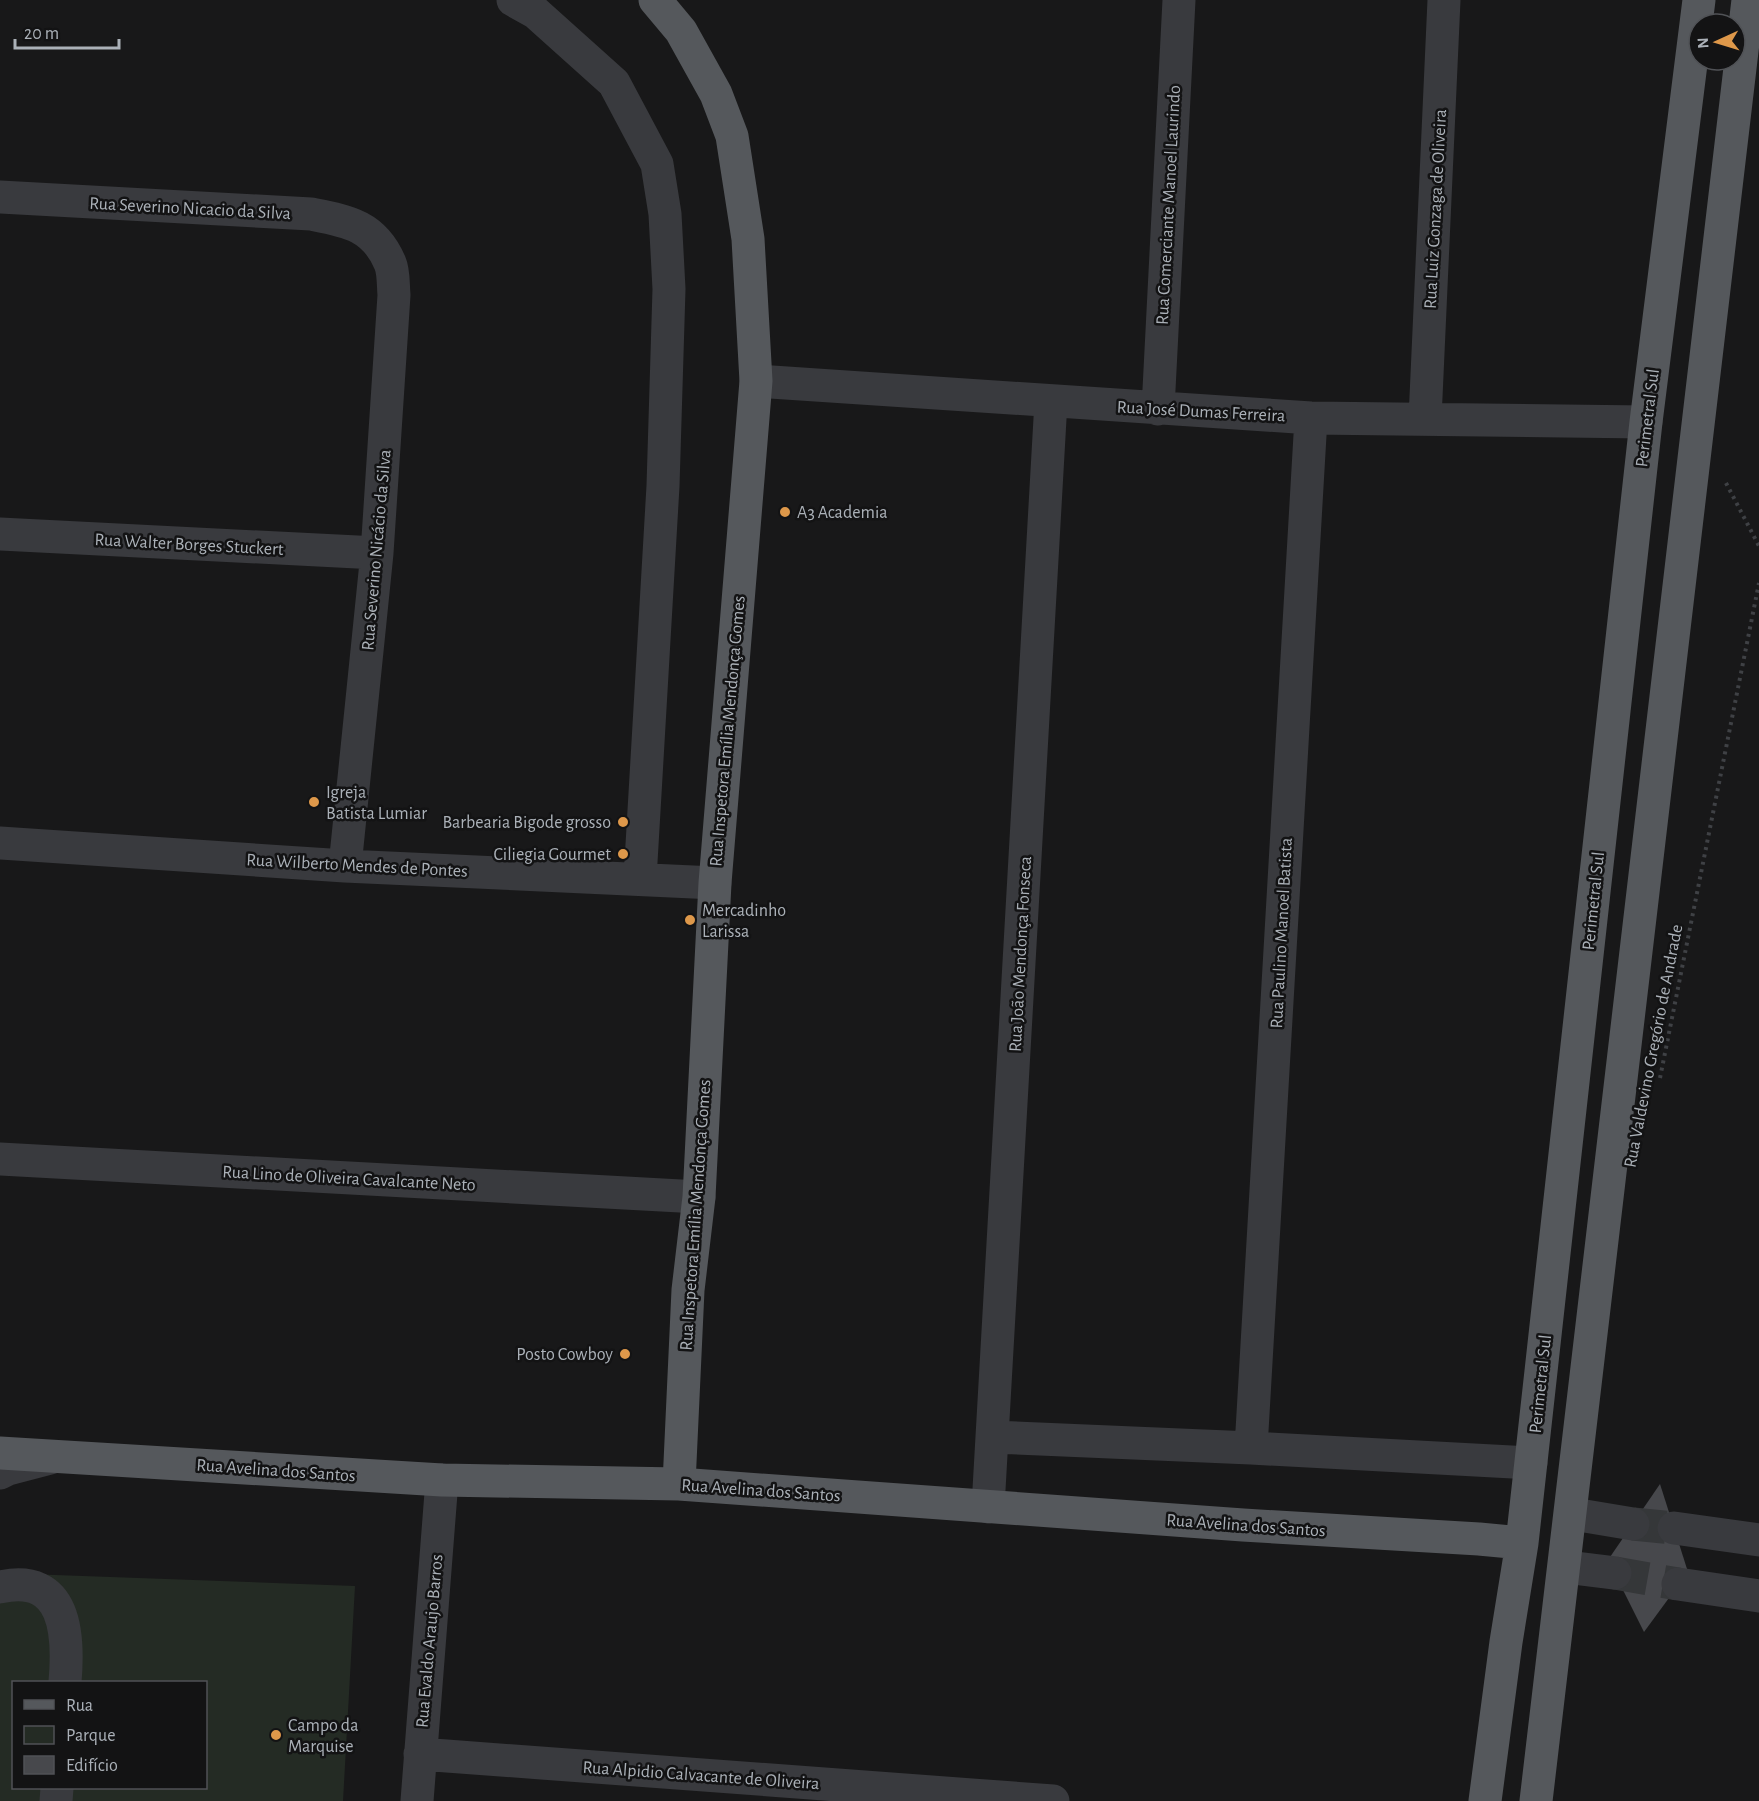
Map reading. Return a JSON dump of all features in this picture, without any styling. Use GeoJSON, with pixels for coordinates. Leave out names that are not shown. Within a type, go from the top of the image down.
{"type":"FeatureCollection","features":[{"type":"Feature","properties":{"kind":"main road","name":"Rua Inspetora Emília Mendonça Gomes"},"geometry":{"type":"LineString","coordinates":[[655,0],[681,31],[716,94],[732,136],[748,239],[756,381],[715,883],[699,1197],[688,1290],[679,1484]]}},
{"type":"Feature","properties":{"kind":"main road","name":"Perimetral Sul"},"geometry":{"type":"LineString","coordinates":[[1485,1801],[1522,1543],[1646,422],[1699,0]]}},
{"type":"Feature","properties":{"kind":"main road"},"geometry":{"type":"LineString","coordinates":[[1536,1801],[1573,1514],[1748,0]]}},
{"type":"Feature","properties":{"kind":"main road","name":"Rua Avelina dos Santos"},"geometry":{"type":"LineString","coordinates":[[0,1453],[442,1480],[679,1484],[1522,1543]]}},
{"type":"Feature","properties":{"kind":"street"},"geometry":{"type":"LineString","coordinates":[[513,0],[536,14],[614,83],[657,164],[665,214],[669,289],[663,486],[640,879]]}},
{"type":"Feature","properties":{"kind":"street","name":"Rua Comerciante Manoel Laurindo"},"geometry":{"type":"LineString","coordinates":[[1158,409],[1179,0]]}},
{"type":"Feature","properties":{"kind":"street","name":"Rua Luiz Gonzaga de Oliveira"},"geometry":{"type":"LineString","coordinates":[[1425,419],[1444,0]]}},
{"type":"Feature","properties":{"kind":"street","name":"Rua Severino Nicacio da Silva"},"geometry":{"type":"LineString","coordinates":[[0,197],[311,214],[348,221],[375,237]]}},
{"type":"Feature","properties":{"kind":"street","name":"Rua Severino Nicácio da Silva"},"geometry":{"type":"LineString","coordinates":[[345,866],[377,553],[394,295],[391,264],[375,237]]}},
{"type":"Feature","properties":{"kind":"street","name":"Rua José Dumas Ferreira"},"geometry":{"type":"LineString","coordinates":[[756,381],[1311,418],[1646,422]]}},
{"type":"Feature","properties":{"kind":"street","name":"Rua João Mendonça Fonseca"},"geometry":{"type":"LineString","coordinates":[[988,1507],[1051,401]]}},
{"type":"Feature","properties":{"kind":"street","name":"Rua Paulino Manoel Batista"},"geometry":{"type":"LineString","coordinates":[[1251,1448],[1311,418]]}},
{"type":"Feature","properties":{"kind":"street","name":"Rua Walter Borges Stuckert"},"geometry":{"type":"LineString","coordinates":[[0,534],[377,553]]}},
{"type":"Feature","properties":{"kind":"street","name":"Rua Wilberto Mendes de Pontes"},"geometry":{"type":"LineString","coordinates":[[0,843],[345,866],[715,883]]}},
{"type":"Feature","properties":{"kind":"street","name":"Rua Lino de Oliveira Cavalcante Neto"},"geometry":{"type":"LineString","coordinates":[[0,1160],[699,1197]]}},
{"type":"Feature","properties":{"kind":"street"},"geometry":{"type":"LineString","coordinates":[[992,1437],[1531,1463]]}},
{"type":"Feature","properties":{"kind":"street"},"geometry":{"type":"LineString","coordinates":[[0,1473],[8,1468],[56,1457]]}},
{"type":"Feature","properties":{"kind":"street","name":"Rua Evaldo Araujo Barros"},"geometry":{"type":"LineString","coordinates":[[417,1801],[442,1480]]}},
{"type":"Feature","properties":{"kind":"street"},"geometry":{"type":"LineString","coordinates":[[1573,1514],[1633,1524]]}},
{"type":"Feature","properties":{"kind":"street"},"geometry":{"type":"LineString","coordinates":[[1674,1528],[1759,1540]]}},
{"type":"Feature","properties":{"kind":"street"},"geometry":{"type":"LineString","coordinates":[[1566,1567],[1615,1573]]}},
{"type":"Feature","properties":{"kind":"street"},"geometry":{"type":"LineString","coordinates":[[1678,1584],[1759,1596]]}},
{"type":"Feature","properties":{"kind":"street"},"geometry":{"type":"LineString","coordinates":[[0,1587],[31,1586],[48,1595],[60,1610],[68,1651],[65,1681]]}},
{"type":"Feature","properties":{"kind":"street","name":"Rua Alpidio Calvacante de Oliveira"},"geometry":{"type":"LineString","coordinates":[[420,1754],[1053,1801]]}},
{"type":"Feature","properties":{"kind":"path","name":"Rua Valdevino Gregório de Andrade"},"geometry":{"type":"LineString","coordinates":[[1659,1084],[1759,583]]}},
{"type":"Feature","properties":{"kind":"green space","name":"Campo da Marquise"},"geometry":{"type":"Polygon","coordinates":[[[0,1573],[355,1586],[343,1801],[0,1801],[0,1573]]]}},
{"type":"Feature","properties":{"kind":"building"},"geometry":{"type":"Polygon","coordinates":[[[1660,1484],[1688,1572],[1644,1632],[1608,1560],[1660,1484]]]}},
{"type":"Feature","properties":{"kind":"tunnel"},"geometry":{"type":"LineString","coordinates":[[1633,1524],[1674,1528]]}},
{"type":"Feature","properties":{"kind":"tunnel"},"geometry":{"type":"LineString","coordinates":[[1615,1573],[1678,1584]]}},
{"type":"Feature","properties":{"kind":"place","name":"A3 Academia"},"geometry":{"type":"Point","coordinates":[785,512]}},
{"type":"Feature","properties":{"kind":"place","name":"Igreja Batista Lumiar"},"geometry":{"type":"Point","coordinates":[314,802]}},
{"type":"Feature","properties":{"kind":"place","name":"Barbearia Bigode grosso"},"geometry":{"type":"Point","coordinates":[623,822]}},
{"type":"Feature","properties":{"kind":"place","name":"Ciliegia Gourmet"},"geometry":{"type":"Point","coordinates":[623,854]}},
{"type":"Feature","properties":{"kind":"place","name":"Mercadinho Larissa"},"geometry":{"type":"Point","coordinates":[690,920]}},
{"type":"Feature","properties":{"kind":"place","name":"Posto Cowboy"},"geometry":{"type":"Point","coordinates":[625,1354]}},
{"type":"Feature","properties":{"kind":"place","name":"Campo da Marquise"},"geometry":{"type":"Point","coordinates":[276,1735]}}]}
